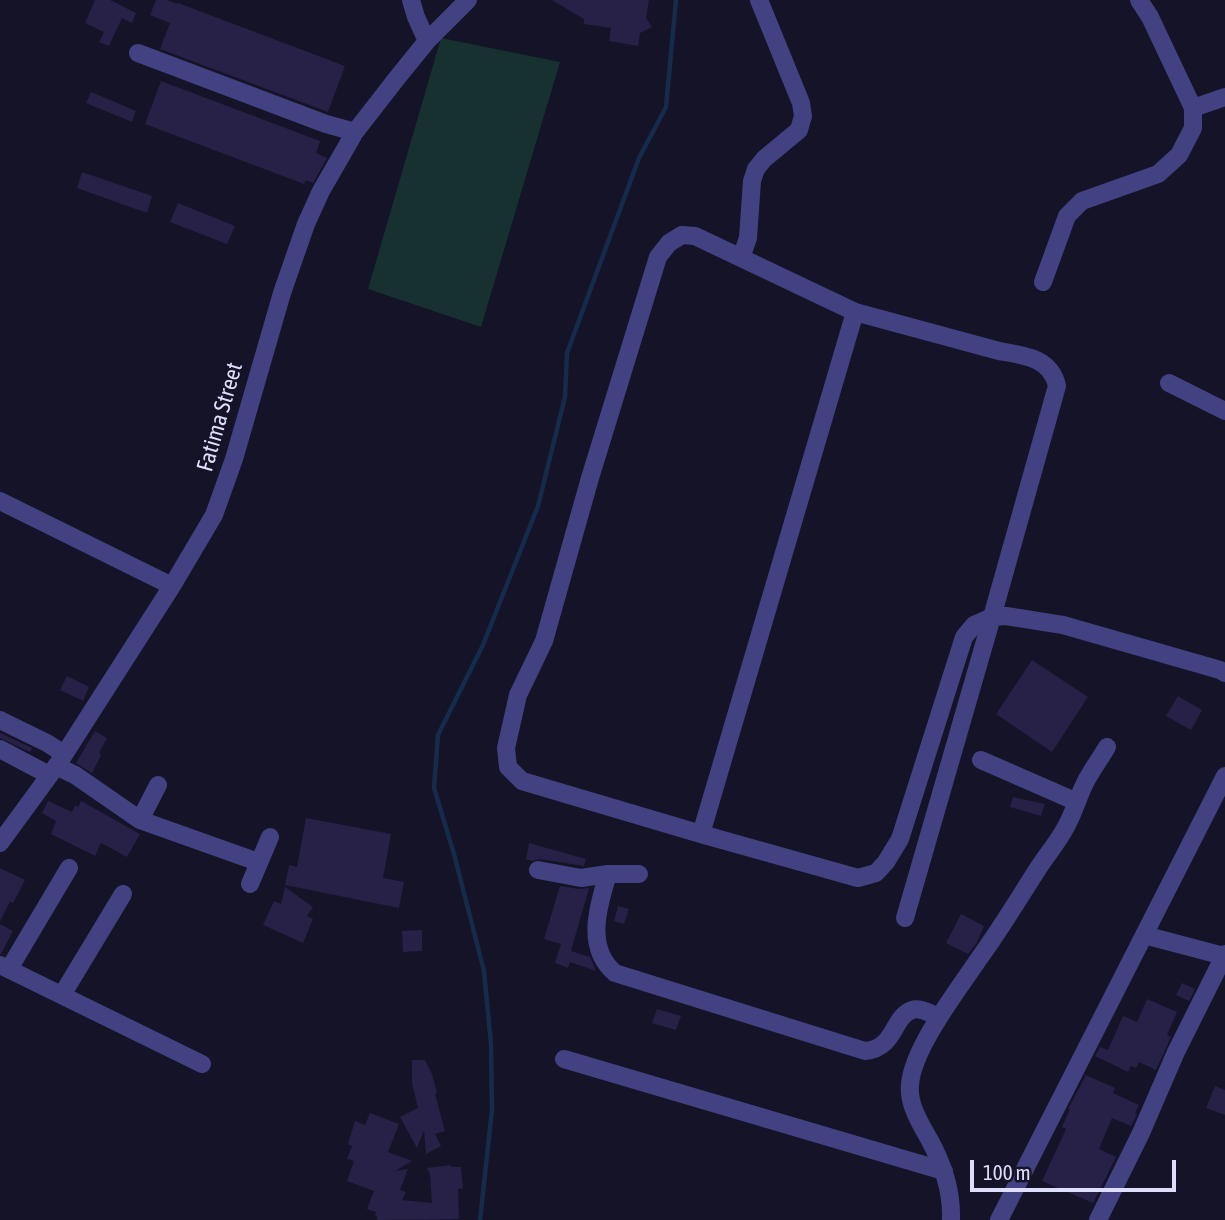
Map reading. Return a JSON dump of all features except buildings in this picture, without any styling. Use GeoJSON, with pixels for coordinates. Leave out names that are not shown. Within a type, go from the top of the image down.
{"type":"FeatureCollection","features":[{"type":"Feature","properties":{"kind":"street"},"geometry":{"type":"LineString","coordinates":[[411,0],[427,41]]}},
{"type":"Feature","properties":{"kind":"street","name":"Fatima Street"},"geometry":{"type":"LineString","coordinates":[[0,843],[56,765],[172,586],[214,515],[234,459],[282,293],[306,224],[321,191],[355,132],[427,41],[468,0]]}},
{"type":"Feature","properties":{"kind":"street"},"geometry":{"type":"LineString","coordinates":[[741,258],[748,238],[752,181],[756,169],[799,130],[803,116],[801,103],[760,0]]}},
{"type":"Feature","properties":{"kind":"street"},"geometry":{"type":"LineString","coordinates":[[1043,282],[1067,216],[1082,201],[1158,174],[1179,155],[1193,128],[1193,108],[1139,0]]}},
{"type":"Feature","properties":{"kind":"street"},"geometry":{"type":"LineString","coordinates":[[138,53],[326,124],[355,132]]}},
{"type":"Feature","properties":{"kind":"street"},"geometry":{"type":"LineString","coordinates":[[1193,108],[1225,97]]}},
{"type":"Feature","properties":{"kind":"street"},"geometry":{"type":"LineString","coordinates":[[905,918],[992,617],[1056,386],[1055,376],[1040,362],[1021,355],[855,312],[695,236],[682,235],[669,243],[658,257],[590,478],[544,640],[518,695],[506,748],[508,767],[522,782],[858,878],[876,873],[900,839],[964,637],[974,625],[992,617],[1006,616],[1063,625],[1225,673]]}},
{"type":"Feature","properties":{"kind":"street"},"geometry":{"type":"LineString","coordinates":[[701,834],[855,312]]}},
{"type":"Feature","properties":{"kind":"street"},"geometry":{"type":"LineString","coordinates":[[1169,383],[1225,411]]}},
{"type":"Feature","properties":{"kind":"street"},"geometry":{"type":"LineString","coordinates":[[0,501],[172,586]]}},
{"type":"Feature","properties":{"kind":"street"},"geometry":{"type":"LineString","coordinates":[[0,720],[47,743],[56,765]]}},
{"type":"Feature","properties":{"kind":"street"},"geometry":{"type":"LineString","coordinates":[[951,1220],[949,1190],[944,1171],[912,1104],[909,1087],[912,1072],[939,1017],[1063,832],[1084,784],[1107,747]]}},
{"type":"Feature","properties":{"kind":"street"},"geometry":{"type":"LineString","coordinates":[[0,749],[56,765],[140,820],[258,862]]}},
{"type":"Feature","properties":{"kind":"street"},"geometry":{"type":"LineString","coordinates":[[981,760],[1077,803]]}},
{"type":"Feature","properties":{"kind":"street"},"geometry":{"type":"LineString","coordinates":[[999,1220],[1225,776]]}},
{"type":"Feature","properties":{"kind":"street"},"geometry":{"type":"LineString","coordinates":[[140,820],[158,785]]}},
{"type":"Feature","properties":{"kind":"street"},"geometry":{"type":"LineString","coordinates":[[250,884],[270,838]]}},
{"type":"Feature","properties":{"kind":"street"},"geometry":{"type":"LineString","coordinates":[[69,868],[4,967],[202,1063]]}},
{"type":"Feature","properties":{"kind":"street"},"geometry":{"type":"LineString","coordinates":[[538,870],[581,878],[608,874],[639,874]]}},
{"type":"Feature","properties":{"kind":"street"},"geometry":{"type":"LineString","coordinates":[[608,874],[599,903],[596,931],[602,957],[607,967],[615,974],[865,1051],[883,1045],[902,1017],[912,1010],[921,1010],[939,1017]]}},
{"type":"Feature","properties":{"kind":"street"},"geometry":{"type":"LineString","coordinates":[[62,995],[123,894]]}},
{"type":"Feature","properties":{"kind":"street"},"geometry":{"type":"LineString","coordinates":[[1098,1220],[1224,955],[1144,934]]}},
{"type":"Feature","properties":{"kind":"street"},"geometry":{"type":"LineString","coordinates":[[564,1059],[944,1171]]}},
{"type":"Feature","properties":{"kind":"green space"},"geometry":{"type":"Polygon","coordinates":[[[441,38],[560,62],[481,327],[368,289],[441,38]]]}},
{"type":"Feature","properties":{"kind":"waterway"},"geometry":{"type":"LineString","coordinates":[[480,1220],[492,1110],[491,1044],[484,971],[434,788],[438,735],[483,645],[538,506],[565,397],[567,353],[639,158],[666,107],[676,0]]}}]}
